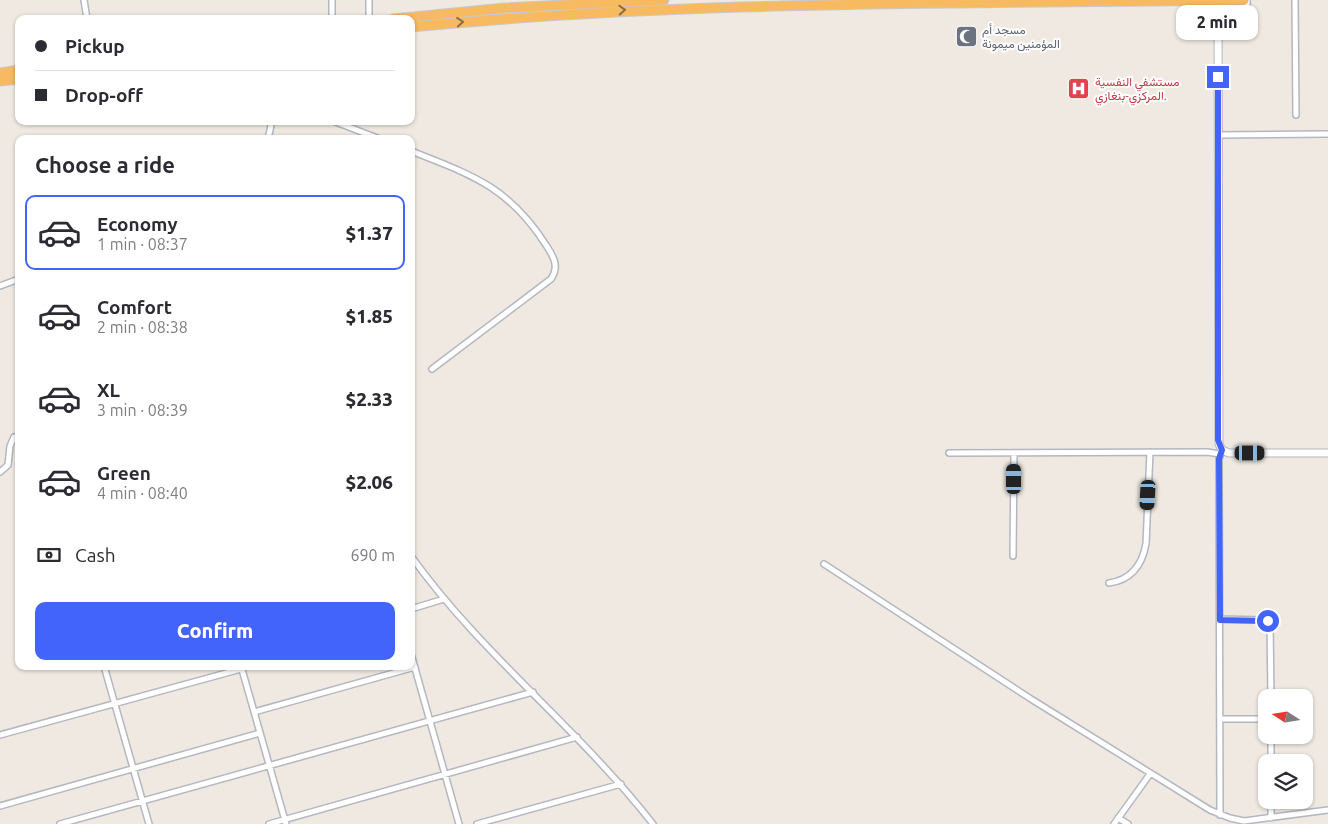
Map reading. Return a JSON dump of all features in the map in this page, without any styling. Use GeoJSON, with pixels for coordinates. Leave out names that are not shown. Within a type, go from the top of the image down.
{"type":"FeatureCollection","features":[{"type":"Feature","properties":{"kind":"highway"},"geometry":{"type":"LineString","coordinates":[[415,17],[506,8],[664,0]]}},
{"type":"Feature","properties":{"kind":"highway"},"geometry":{"type":"LineString","coordinates":[[415,26],[731,3],[1246,0]]}},
{"type":"Feature","properties":{"kind":"highway"},"geometry":{"type":"LineString","coordinates":[[0,73],[15,71]]}},
{"type":"Feature","properties":{"kind":"highway"},"geometry":{"type":"LineString","coordinates":[[0,81],[15,79]]}},
{"type":"Feature","properties":{"kind":"street"},"geometry":{"type":"LineString","coordinates":[[84,0],[87,15]]}},
{"type":"Feature","properties":{"kind":"street"},"geometry":{"type":"LineString","coordinates":[[332,0],[332,15]]}},
{"type":"Feature","properties":{"kind":"street"},"geometry":{"type":"LineString","coordinates":[[369,0],[369,15]]}},
{"type":"Feature","properties":{"kind":"street"},"geometry":{"type":"LineString","coordinates":[[1218,0],[1218,440],[1221,452],[1220,815]]}},
{"type":"Feature","properties":{"kind":"street"},"geometry":{"type":"LineString","coordinates":[[1246,0],[1248,36]]}},
{"type":"Feature","properties":{"kind":"street"},"geometry":{"type":"LineString","coordinates":[[1295,0],[1296,115]]}},
{"type":"Feature","properties":{"kind":"street"},"geometry":{"type":"LineString","coordinates":[[343,125],[370,135]]}},
{"type":"Feature","properties":{"kind":"street"},"geometry":{"type":"LineString","coordinates":[[1218,135],[1328,134]]}},
{"type":"Feature","properties":{"kind":"street"},"geometry":{"type":"LineString","coordinates":[[415,153],[466,172],[503,194],[532,225],[554,258],[556,266],[551,279],[432,369]]}},
{"type":"Feature","properties":{"kind":"street"},"geometry":{"type":"LineString","coordinates":[[0,286],[15,280]]}},
{"type":"Feature","properties":{"kind":"street"},"geometry":{"type":"LineString","coordinates":[[0,472],[8,465],[9,453],[14,437]]}},
{"type":"Feature","properties":{"kind":"street"},"geometry":{"type":"LineString","coordinates":[[1109,583],[1128,578],[1136,569],[1143,556],[1146,544],[1150,452]]}},
{"type":"Feature","properties":{"kind":"street"},"geometry":{"type":"LineString","coordinates":[[949,453],[1328,453]]}},
{"type":"Feature","properties":{"kind":"street"},"geometry":{"type":"LineString","coordinates":[[1013,556],[1014,453]]}},
{"type":"Feature","properties":{"kind":"street"},"geometry":{"type":"LineString","coordinates":[[415,561],[444,599],[621,784],[653,824]]}},
{"type":"Feature","properties":{"kind":"street"},"geometry":{"type":"LineString","coordinates":[[824,564],[906,619],[1188,799],[1220,815],[1239,820],[1260,821],[1328,810]]}},
{"type":"Feature","properties":{"kind":"street"},"geometry":{"type":"LineString","coordinates":[[415,607],[444,599]]}},
{"type":"Feature","properties":{"kind":"street"},"geometry":{"type":"LineString","coordinates":[[1220,620],[1264,620],[1270,623],[1271,689]]}},
{"type":"Feature","properties":{"kind":"street"},"geometry":{"type":"LineString","coordinates":[[415,667],[459,824]]}},
{"type":"Feature","properties":{"kind":"street"},"geometry":{"type":"LineString","coordinates":[[105,670],[149,824]]}},
{"type":"Feature","properties":{"kind":"street"},"geometry":{"type":"LineString","coordinates":[[0,735],[231,670]]}},
{"type":"Feature","properties":{"kind":"street"},"geometry":{"type":"LineString","coordinates":[[242,670],[285,822]]}},
{"type":"Feature","properties":{"kind":"street"},"geometry":{"type":"LineString","coordinates":[[254,712],[404,670]]}},
{"type":"Feature","properties":{"kind":"street"},"geometry":{"type":"LineString","coordinates":[[60,824],[532,692]]}},
{"type":"Feature","properties":{"kind":"street"},"geometry":{"type":"LineString","coordinates":[[1220,719],[1258,719]]}},
{"type":"Feature","properties":{"kind":"street"},"geometry":{"type":"LineString","coordinates":[[0,806],[260,733]]}},
{"type":"Feature","properties":{"kind":"street"},"geometry":{"type":"LineString","coordinates":[[269,824],[285,822],[577,737]]}},
{"type":"Feature","properties":{"kind":"street"},"geometry":{"type":"LineString","coordinates":[[1114,824],[1150,774]]}},
{"type":"Feature","properties":{"kind":"street"},"geometry":{"type":"LineString","coordinates":[[479,824],[621,784]]}},
{"type":"Feature","properties":{"kind":"street"},"geometry":{"type":"LineString","coordinates":[[1271,809],[1271,818]]}},
{"type":"Feature","properties":{"kind":"street"},"geometry":{"type":"LineString","coordinates":[[1118,818],[1128,824]]}},
{"type":"Feature","properties":{"kind":"place","name":"مسجد أم المؤمنين ميمونة"},"geometry":{"type":"Point","coordinates":[966,37]}},
{"type":"Feature","properties":{"kind":"place","name":"مستشفي النفسية المركزي-بنغازي."},"geometry":{"type":"Point","coordinates":[1079,89]}},
{"type":"Feature","properties":{"kind":"route"},"geometry":{"type":"LineString","coordinates":[[1218,77],[1218,440],[1222,450],[1219,459],[1220,620],[1268,621]]}}]}
